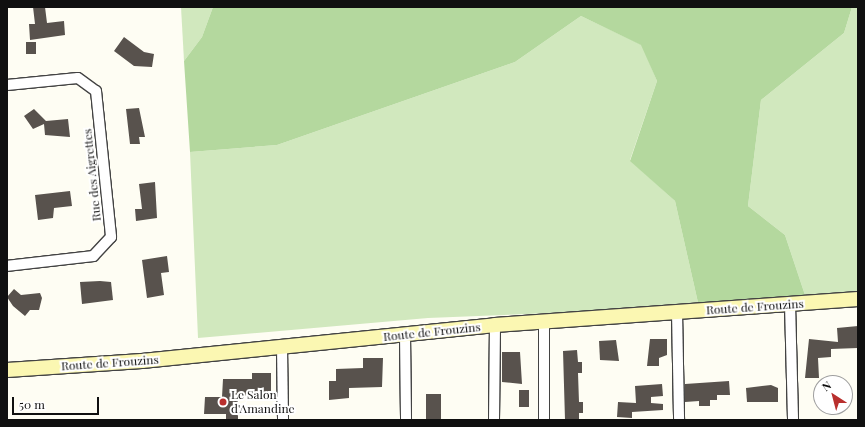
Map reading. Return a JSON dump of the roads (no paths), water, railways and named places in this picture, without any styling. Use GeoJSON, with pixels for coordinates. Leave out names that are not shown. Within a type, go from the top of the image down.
{"type":"FeatureCollection","features":[{"type":"Feature","properties":{"kind":"main road","name":"Route de Frouzins"},"geometry":{"type":"LineString","coordinates":[[7,370],[282,347],[495,325],[858,299]]}},
{"type":"Feature","properties":{"kind":"street","name":"Rue des Aigrettes"},"geometry":{"type":"LineString","coordinates":[[7,86],[78,78],[96,91],[111,237],[93,256],[7,266]]}},
{"type":"Feature","properties":{"kind":"street"},"geometry":{"type":"LineString","coordinates":[[790,304],[793,420]]}},
{"type":"Feature","properties":{"kind":"street"},"geometry":{"type":"LineString","coordinates":[[677,312],[679,420]]}},
{"type":"Feature","properties":{"kind":"street"},"geometry":{"type":"LineString","coordinates":[[544,322],[544,420]]}},
{"type":"Feature","properties":{"kind":"street"},"geometry":{"type":"LineString","coordinates":[[494,420],[495,325]]}},
{"type":"Feature","properties":{"kind":"street"},"geometry":{"type":"LineString","coordinates":[[405,335],[406,420]]}},
{"type":"Feature","properties":{"kind":"street"},"geometry":{"type":"LineString","coordinates":[[282,347],[283,420]]}},
{"type":"Feature","properties":{"kind":"place","name":"Le Salon d'Amandine"},"geometry":{"type":"Point","coordinates":[223,402]}}]}
